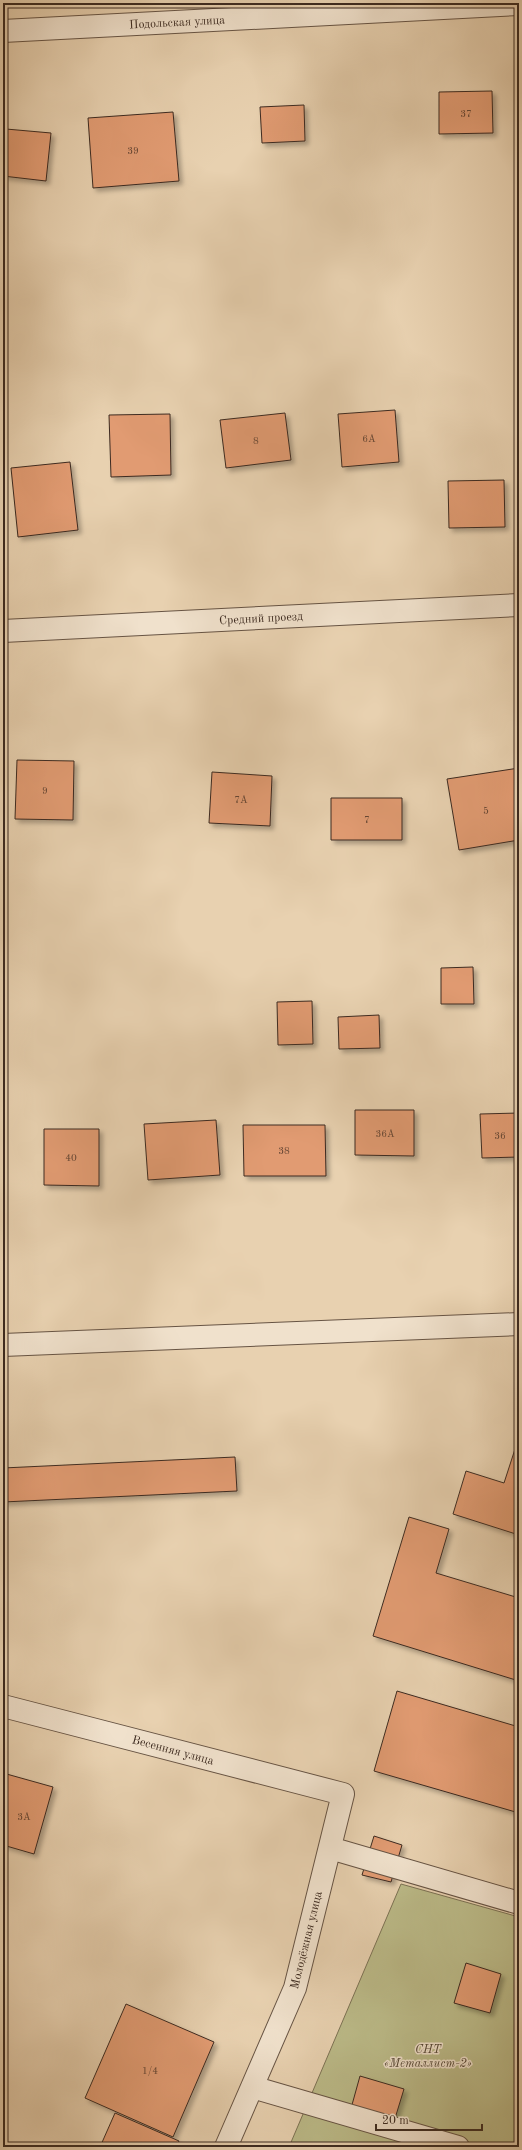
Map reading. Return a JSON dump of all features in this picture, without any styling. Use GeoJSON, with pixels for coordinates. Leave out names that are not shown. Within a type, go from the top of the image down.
{"type":"FeatureCollection","features":[{"type":"Feature","properties":{"kind":"street","name":"Подольская улица"},"geometry":{"type":"LineString","coordinates":[[3,31],[439,6],[519,4]]}},
{"type":"Feature","properties":{"kind":"street","name":"Средний проезд"},"geometry":{"type":"LineString","coordinates":[[3,631],[519,605]]}},
{"type":"Feature","properties":{"kind":"street"},"geometry":{"type":"LineString","coordinates":[[3,1345],[519,1324]]}},
{"type":"Feature","properties":{"kind":"street","name":"Весенняя улица"},"geometry":{"type":"LineString","coordinates":[[3,1706],[343,1794]]}},
{"type":"Feature","properties":{"kind":"street","name":"Молодёжная улица"},"geometry":{"type":"LineString","coordinates":[[226,2147],[295,1988],[343,1794]]}},
{"type":"Feature","properties":{"kind":"street"},"geometry":{"type":"LineString","coordinates":[[330,1848],[519,1903]]}},
{"type":"Feature","properties":{"kind":"street"},"geometry":{"type":"LineString","coordinates":[[252,2087],[458,2147]]}},
{"type":"Feature","properties":{"kind":"green space","name":"СНТ «Металлист-2»"},"geometry":{"type":"Polygon","coordinates":[[[401,1884],[519,1917],[519,2147],[289,2147],[401,1884]]]}},
{"type":"Feature","properties":{"kind":"building"},"geometry":{"type":"Polygon","coordinates":[[[492,91],[493,133],[439,134],[439,92],[492,91]]]}},
{"type":"Feature","properties":{"kind":"building"},"geometry":{"type":"Polygon","coordinates":[[[304,105],[305,141],[262,143],[260,107],[304,105]]]}},
{"type":"Feature","properties":{"kind":"building"},"geometry":{"type":"Polygon","coordinates":[[[173,112],[179,181],[93,188],[88,118],[173,112]]]}},
{"type":"Feature","properties":{"kind":"building"},"geometry":{"type":"Polygon","coordinates":[[[6,129],[51,133],[46,181],[3,176],[6,129]]]}},
{"type":"Feature","properties":{"kind":"building"},"geometry":{"type":"Polygon","coordinates":[[[395,410],[399,462],[342,467],[338,414],[395,410]]]}},
{"type":"Feature","properties":{"kind":"building"},"geometry":{"type":"Polygon","coordinates":[[[285,413],[291,460],[226,468],[220,420],[285,413]]]}},
{"type":"Feature","properties":{"kind":"building"},"geometry":{"type":"Polygon","coordinates":[[[170,414],[171,475],[111,477],[109,415],[170,414]]]}},
{"type":"Feature","properties":{"kind":"building"},"geometry":{"type":"Polygon","coordinates":[[[70,462],[78,530],[18,537],[11,468],[70,462]]]}},
{"type":"Feature","properties":{"kind":"building"},"geometry":{"type":"Polygon","coordinates":[[[504,480],[505,527],[449,528],[448,481],[504,480]]]}},
{"type":"Feature","properties":{"kind":"building"},"geometry":{"type":"Polygon","coordinates":[[[17,760],[74,761],[73,820],[15,819],[17,760]]]}},
{"type":"Feature","properties":{"kind":"building"},"geometry":{"type":"Polygon","coordinates":[[[519,768],[519,840],[459,850],[447,779],[519,768]]]}},
{"type":"Feature","properties":{"kind":"building"},"geometry":{"type":"Polygon","coordinates":[[[212,772],[272,776],[270,826],[209,823],[212,772]]]}},
{"type":"Feature","properties":{"kind":"building"},"geometry":{"type":"Polygon","coordinates":[[[331,798],[402,798],[402,840],[331,840],[331,798]]]}},
{"type":"Feature","properties":{"kind":"building"},"geometry":{"type":"Polygon","coordinates":[[[473,967],[474,1004],[441,1004],[441,968],[473,967]]]}},
{"type":"Feature","properties":{"kind":"building"},"geometry":{"type":"Polygon","coordinates":[[[312,1001],[313,1044],[278,1045],[277,1002],[312,1001]]]}},
{"type":"Feature","properties":{"kind":"building"},"geometry":{"type":"Polygon","coordinates":[[[379,1015],[380,1048],[339,1049],[338,1017],[379,1015]]]}},
{"type":"Feature","properties":{"kind":"building"},"geometry":{"type":"Polygon","coordinates":[[[355,1110],[414,1110],[414,1156],[355,1155],[355,1110]]]}},
{"type":"Feature","properties":{"kind":"building"},"geometry":{"type":"Polygon","coordinates":[[[519,1113],[519,1157],[482,1158],[480,1114],[519,1113]]]}},
{"type":"Feature","properties":{"kind":"building"},"geometry":{"type":"Polygon","coordinates":[[[216,1120],[220,1175],[148,1180],[144,1124],[216,1120]]]}},
{"type":"Feature","properties":{"kind":"building"},"geometry":{"type":"Polygon","coordinates":[[[243,1125],[325,1125],[326,1176],[244,1176],[243,1125]]]}},
{"type":"Feature","properties":{"kind":"building"},"geometry":{"type":"Polygon","coordinates":[[[44,1129],[99,1129],[99,1186],[44,1185],[44,1129]]]}},
{"type":"Feature","properties":{"kind":"building"},"geometry":{"type":"Polygon","coordinates":[[[516,1446],[519,1447],[519,1535],[453,1514],[466,1471],[504,1483],[516,1446]]]}},
{"type":"Feature","properties":{"kind":"building"},"geometry":{"type":"Polygon","coordinates":[[[235,1457],[237,1491],[3,1502],[3,1468],[235,1457]]]}},
{"type":"Feature","properties":{"kind":"building"},"geometry":{"type":"Polygon","coordinates":[[[409,1517],[449,1529],[436,1573],[519,1598],[519,1681],[373,1636],[409,1517]]]}},
{"type":"Feature","properties":{"kind":"building"},"geometry":{"type":"Polygon","coordinates":[[[397,1691],[519,1727],[519,1813],[374,1771],[397,1691]]]}},
{"type":"Feature","properties":{"kind":"building"},"geometry":{"type":"Polygon","coordinates":[[[3,1773],[53,1787],[34,1854],[3,1845],[3,1773]]]}},
{"type":"Feature","properties":{"kind":"building"},"geometry":{"type":"Polygon","coordinates":[[[374,1836],[402,1845],[391,1882],[362,1875],[374,1836]]]}},
{"type":"Feature","properties":{"kind":"building"},"geometry":{"type":"Polygon","coordinates":[[[466,1963],[501,1974],[490,2013],[454,2003],[466,1963]]]}},
{"type":"Feature","properties":{"kind":"building"},"geometry":{"type":"Polygon","coordinates":[[[126,2004],[214,2042],[173,2137],[85,2098],[126,2004]]]}},
{"type":"Feature","properties":{"kind":"building"},"geometry":{"type":"Polygon","coordinates":[[[360,2076],[404,2089],[393,2125],[350,2112],[360,2076]]]}},
{"type":"Feature","properties":{"kind":"building"},"geometry":{"type":"Polygon","coordinates":[[[115,2113],[179,2141],[176,2147],[100,2147],[115,2113]]]}}]}
